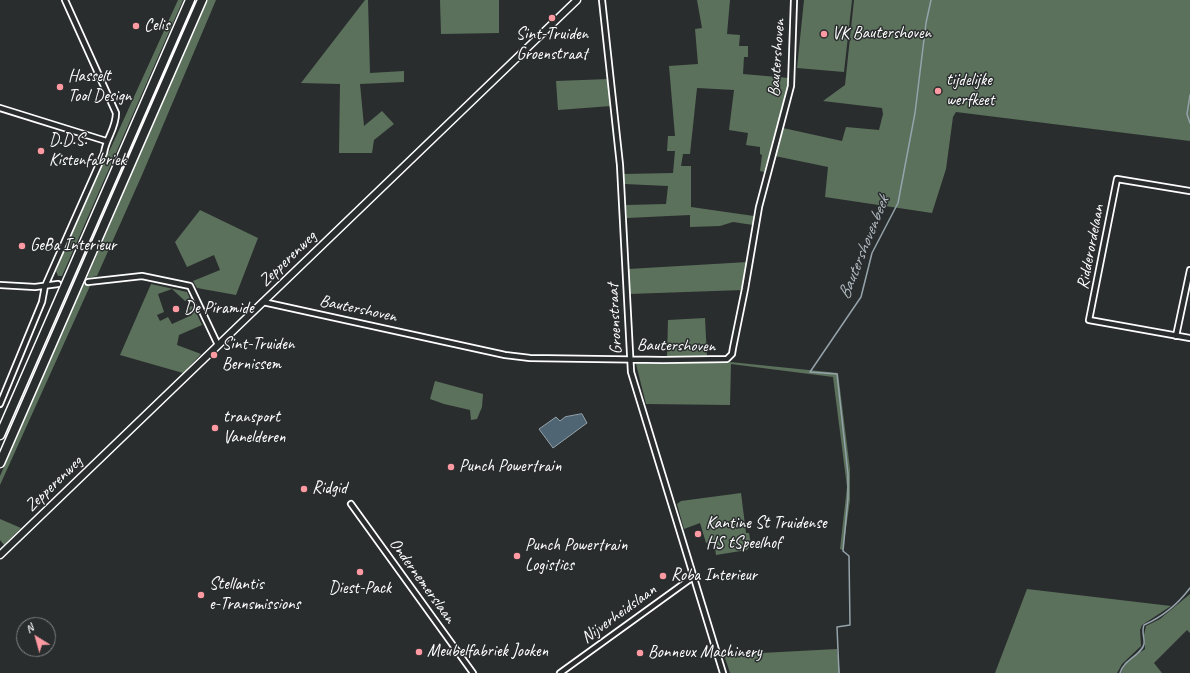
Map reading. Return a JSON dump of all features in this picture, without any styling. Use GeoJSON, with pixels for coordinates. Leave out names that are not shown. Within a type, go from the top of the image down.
{"type":"FeatureCollection","features":[{"type":"Feature","properties":{"kind":"highway"},"geometry":{"type":"LineString","coordinates":[[0,435],[190,0]]}},
{"type":"Feature","properties":{"kind":"highway"},"geometry":{"type":"LineString","coordinates":[[0,463],[202,0]]}},
{"type":"Feature","properties":{"kind":"street"},"geometry":{"type":"LineString","coordinates":[[0,404],[42,302],[44,286],[104,153],[106,141],[114,131],[116,113],[65,0]]}},
{"type":"Feature","properties":{"kind":"street","name":"Zepperenweg"},"geometry":{"type":"LineString","coordinates":[[0,555],[577,0]]}},
{"type":"Feature","properties":{"kind":"street","name":"Groenstraat"},"geometry":{"type":"LineString","coordinates":[[602,0],[620,165],[631,372],[723,673]]}},
{"type":"Feature","properties":{"kind":"street","name":"Bautershoven"},"geometry":{"type":"LineString","coordinates":[[263,302],[504,355],[530,358],[722,360],[732,354],[745,289],[758,207],[791,86],[794,0]]}},
{"type":"Feature","properties":{"kind":"street"},"geometry":{"type":"LineString","coordinates":[[0,108],[106,141]]}},
{"type":"Feature","properties":{"kind":"street","name":"Ridderordelaan"},"geometry":{"type":"LineString","coordinates":[[1176,336],[1090,320],[1117,179],[1190,191]]}},
{"type":"Feature","properties":{"kind":"street"},"geometry":{"type":"LineString","coordinates":[[1190,270],[1176,336],[1190,338]]}},
{"type":"Feature","properties":{"kind":"street"},"geometry":{"type":"LineString","coordinates":[[88,282],[142,276],[186,284],[193,290],[218,345]]}},
{"type":"Feature","properties":{"kind":"street"},"geometry":{"type":"LineString","coordinates":[[0,285],[44,286],[58,284]]}},
{"type":"Feature","properties":{"kind":"street","name":"Ondernemerslaan"},"geometry":{"type":"LineString","coordinates":[[351,504],[473,673]]}},
{"type":"Feature","properties":{"kind":"street","name":"Nijverheidslaan"},"geometry":{"type":"LineString","coordinates":[[560,673],[693,577]]}},
{"type":"Feature","properties":{"kind":"green space"},"geometry":{"type":"Polygon","coordinates":[[[178,0],[183,0],[62,276],[58,276],[56,271],[63,253],[178,0]]]}},
{"type":"Feature","properties":{"kind":"green space"},"geometry":{"type":"Polygon","coordinates":[[[206,0],[216,0],[142,175],[97,276],[87,278],[206,0]]]}},
{"type":"Feature","properties":{"kind":"green space"},"geometry":{"type":"Polygon","coordinates":[[[365,0],[368,0],[370,73],[404,71],[404,82],[360,84],[364,126],[382,111],[394,124],[374,140],[372,153],[339,153],[340,84],[301,83],[365,0]]]}},
{"type":"Feature","properties":{"kind":"green space"},"geometry":{"type":"Polygon","coordinates":[[[440,0],[499,0],[499,33],[441,34],[440,0]]]}},
{"type":"Feature","properties":{"kind":"green space"},"geometry":{"type":"Polygon","coordinates":[[[697,0],[730,0],[727,34],[740,35],[739,46],[748,46],[748,57],[744,57],[743,74],[789,78],[783,106],[764,172],[760,171],[762,155],[760,154],[760,147],[746,145],[748,133],[729,130],[734,90],[697,88],[690,154],[683,154],[681,166],[691,166],[691,207],[754,216],[753,225],[733,222],[720,226],[690,227],[690,215],[627,218],[626,205],[666,204],[668,186],[624,184],[623,174],[673,173],[675,151],[667,151],[668,136],[675,136],[669,66],[698,64],[695,29],[702,28],[697,0]]]}},
{"type":"Feature","properties":{"kind":"green space","name":"VK Bautershoven"},"geometry":{"type":"Polygon","coordinates":[[[804,0],[852,0],[844,72],[797,68],[804,0]]]}},
{"type":"Feature","properties":{"kind":"green space"},"geometry":{"type":"Polygon","coordinates":[[[854,0],[1190,0],[1190,141],[956,112],[953,117],[946,169],[932,213],[825,197],[828,167],[775,156],[783,128],[842,141],[846,127],[879,130],[883,114],[882,108],[823,101],[845,85],[854,0]]]}},
{"type":"Feature","properties":{"kind":"green space"},"geometry":{"type":"Polygon","coordinates":[[[609,79],[611,106],[558,110],[556,81],[609,79]]]}},
{"type":"Feature","properties":{"kind":"green space"},"geometry":{"type":"Polygon","coordinates":[[[200,210],[258,238],[236,295],[197,288],[193,281],[220,270],[214,255],[187,267],[175,242],[200,210]]]}},
{"type":"Feature","properties":{"kind":"green space"},"geometry":{"type":"Polygon","coordinates":[[[748,262],[743,290],[629,294],[628,269],[748,262]]]}},
{"type":"Feature","properties":{"kind":"green space"},"geometry":{"type":"Polygon","coordinates":[[[151,284],[187,292],[190,299],[185,301],[172,289],[158,294],[164,312],[157,315],[160,321],[168,317],[172,324],[192,315],[188,307],[193,306],[202,325],[179,335],[177,345],[201,354],[183,373],[120,355],[151,284]]]}},
{"type":"Feature","properties":{"kind":"green space"},"geometry":{"type":"Polygon","coordinates":[[[83,285],[90,286],[0,485],[0,476],[83,285]]]}},
{"type":"Feature","properties":{"kind":"green space"},"geometry":{"type":"Polygon","coordinates":[[[705,318],[707,357],[667,357],[668,320],[705,318]]]}},
{"type":"Feature","properties":{"kind":"green space"},"geometry":{"type":"Polygon","coordinates":[[[639,362],[730,362],[838,373],[850,469],[850,500],[843,550],[840,549],[847,487],[833,377],[731,364],[730,405],[646,404],[636,364],[639,362]]]}},
{"type":"Feature","properties":{"kind":"green space"},"geometry":{"type":"Polygon","coordinates":[[[435,381],[483,394],[482,407],[477,419],[471,420],[470,410],[430,399],[435,381]]]}},
{"type":"Feature","properties":{"kind":"green space"},"geometry":{"type":"Polygon","coordinates":[[[741,493],[746,533],[749,533],[751,545],[747,550],[716,555],[714,540],[706,543],[700,523],[684,529],[677,504],[681,501],[741,493]]]}},
{"type":"Feature","properties":{"kind":"green space"},"geometry":{"type":"Polygon","coordinates":[[[0,519],[21,528],[4,545],[0,540],[0,519]]]}},
{"type":"Feature","properties":{"kind":"green space"},"geometry":{"type":"Polygon","coordinates":[[[1027,589],[1171,606],[1142,625],[1140,630],[1141,646],[1122,664],[1117,673],[995,673],[1027,589]]]}},
{"type":"Feature","properties":{"kind":"green space"},"geometry":{"type":"Polygon","coordinates":[[[1190,594],[1190,633],[1187,630],[1154,663],[1162,673],[1121,673],[1125,663],[1145,649],[1144,635],[1146,626],[1160,619],[1190,594]]]}},
{"type":"Feature","properties":{"kind":"green space"},"geometry":{"type":"Polygon","coordinates":[[[837,649],[840,673],[730,673],[724,655],[837,649]]]}},
{"type":"Feature","properties":{"kind":"water"},"geometry":{"type":"Polygon","coordinates":[[[582,414],[587,423],[553,448],[539,429],[556,417],[560,421],[565,417],[582,414]]]}},
{"type":"Feature","properties":{"kind":"waterway","name":"Bautershovenbeek"},"geometry":{"type":"LineString","coordinates":[[839,673],[837,627],[850,625],[849,556],[843,551],[848,498],[848,474],[837,374],[810,372],[861,297],[872,253],[898,203],[915,113],[926,23],[931,0]]}},
{"type":"Feature","properties":{"kind":"waterway"},"geometry":{"type":"LineString","coordinates":[[1190,95],[1187,114],[1190,123]]}},
{"type":"Feature","properties":{"kind":"waterway"},"geometry":{"type":"LineString","coordinates":[[1120,673],[1125,664],[1143,648],[1144,625],[1169,610],[1190,588]]}},
{"type":"Feature","properties":{"kind":"tunnel"},"geometry":{"type":"LineString","coordinates":[[58,284],[88,282]]}},
{"type":"Feature","properties":{"kind":"place","name":"Sint-Truiden Groenstraat"},"geometry":{"type":"Point","coordinates":[552,18]}},
{"type":"Feature","properties":{"kind":"place","name":"Celis"},"geometry":{"type":"Point","coordinates":[136,26]}},
{"type":"Feature","properties":{"kind":"place","name":"VK Bautershoven"},"geometry":{"type":"Point","coordinates":[824,34]}},
{"type":"Feature","properties":{"kind":"place","name":"Hasselt Tool Design"},"geometry":{"type":"Point","coordinates":[60,87]}},
{"type":"Feature","properties":{"kind":"place","name":"tijdelijke werfkeet"},"geometry":{"type":"Point","coordinates":[938,91]}},
{"type":"Feature","properties":{"kind":"place","name":"D.D.S. Kistenfabriek"},"geometry":{"type":"Point","coordinates":[41,151]}},
{"type":"Feature","properties":{"kind":"place","name":"GeBa Interieur"},"geometry":{"type":"Point","coordinates":[22,246]}},
{"type":"Feature","properties":{"kind":"place","name":"De Piramide"},"geometry":{"type":"Point","coordinates":[176,309]}},
{"type":"Feature","properties":{"kind":"place","name":"Sint-Truiden Bernissem"},"geometry":{"type":"Point","coordinates":[214,355]}},
{"type":"Feature","properties":{"kind":"place","name":"transport Vanelderen"},"geometry":{"type":"Point","coordinates":[215,428]}},
{"type":"Feature","properties":{"kind":"place","name":"Punch Powertrain"},"geometry":{"type":"Point","coordinates":[451,467]}},
{"type":"Feature","properties":{"kind":"place","name":"Ridgid"},"geometry":{"type":"Point","coordinates":[304,489]}},
{"type":"Feature","properties":{"kind":"place","name":"Kantine St Truidense HS tSpeelhof"},"geometry":{"type":"Point","coordinates":[698,534]}},
{"type":"Feature","properties":{"kind":"place","name":"Punch Powertrain Logistics"},"geometry":{"type":"Point","coordinates":[517,556]}},
{"type":"Feature","properties":{"kind":"place","name":"Diest-Pack"},"geometry":{"type":"Point","coordinates":[360,572]}},
{"type":"Feature","properties":{"kind":"place","name":"Roba Interieur"},"geometry":{"type":"Point","coordinates":[663,576]}},
{"type":"Feature","properties":{"kind":"place","name":"Stellantis e-Transmissions"},"geometry":{"type":"Point","coordinates":[201,595]}},
{"type":"Feature","properties":{"kind":"place","name":"Meubelfabriek Jooken"},"geometry":{"type":"Point","coordinates":[419,652]}},
{"type":"Feature","properties":{"kind":"place","name":"Bonneux Machinery"},"geometry":{"type":"Point","coordinates":[640,653]}}]}
